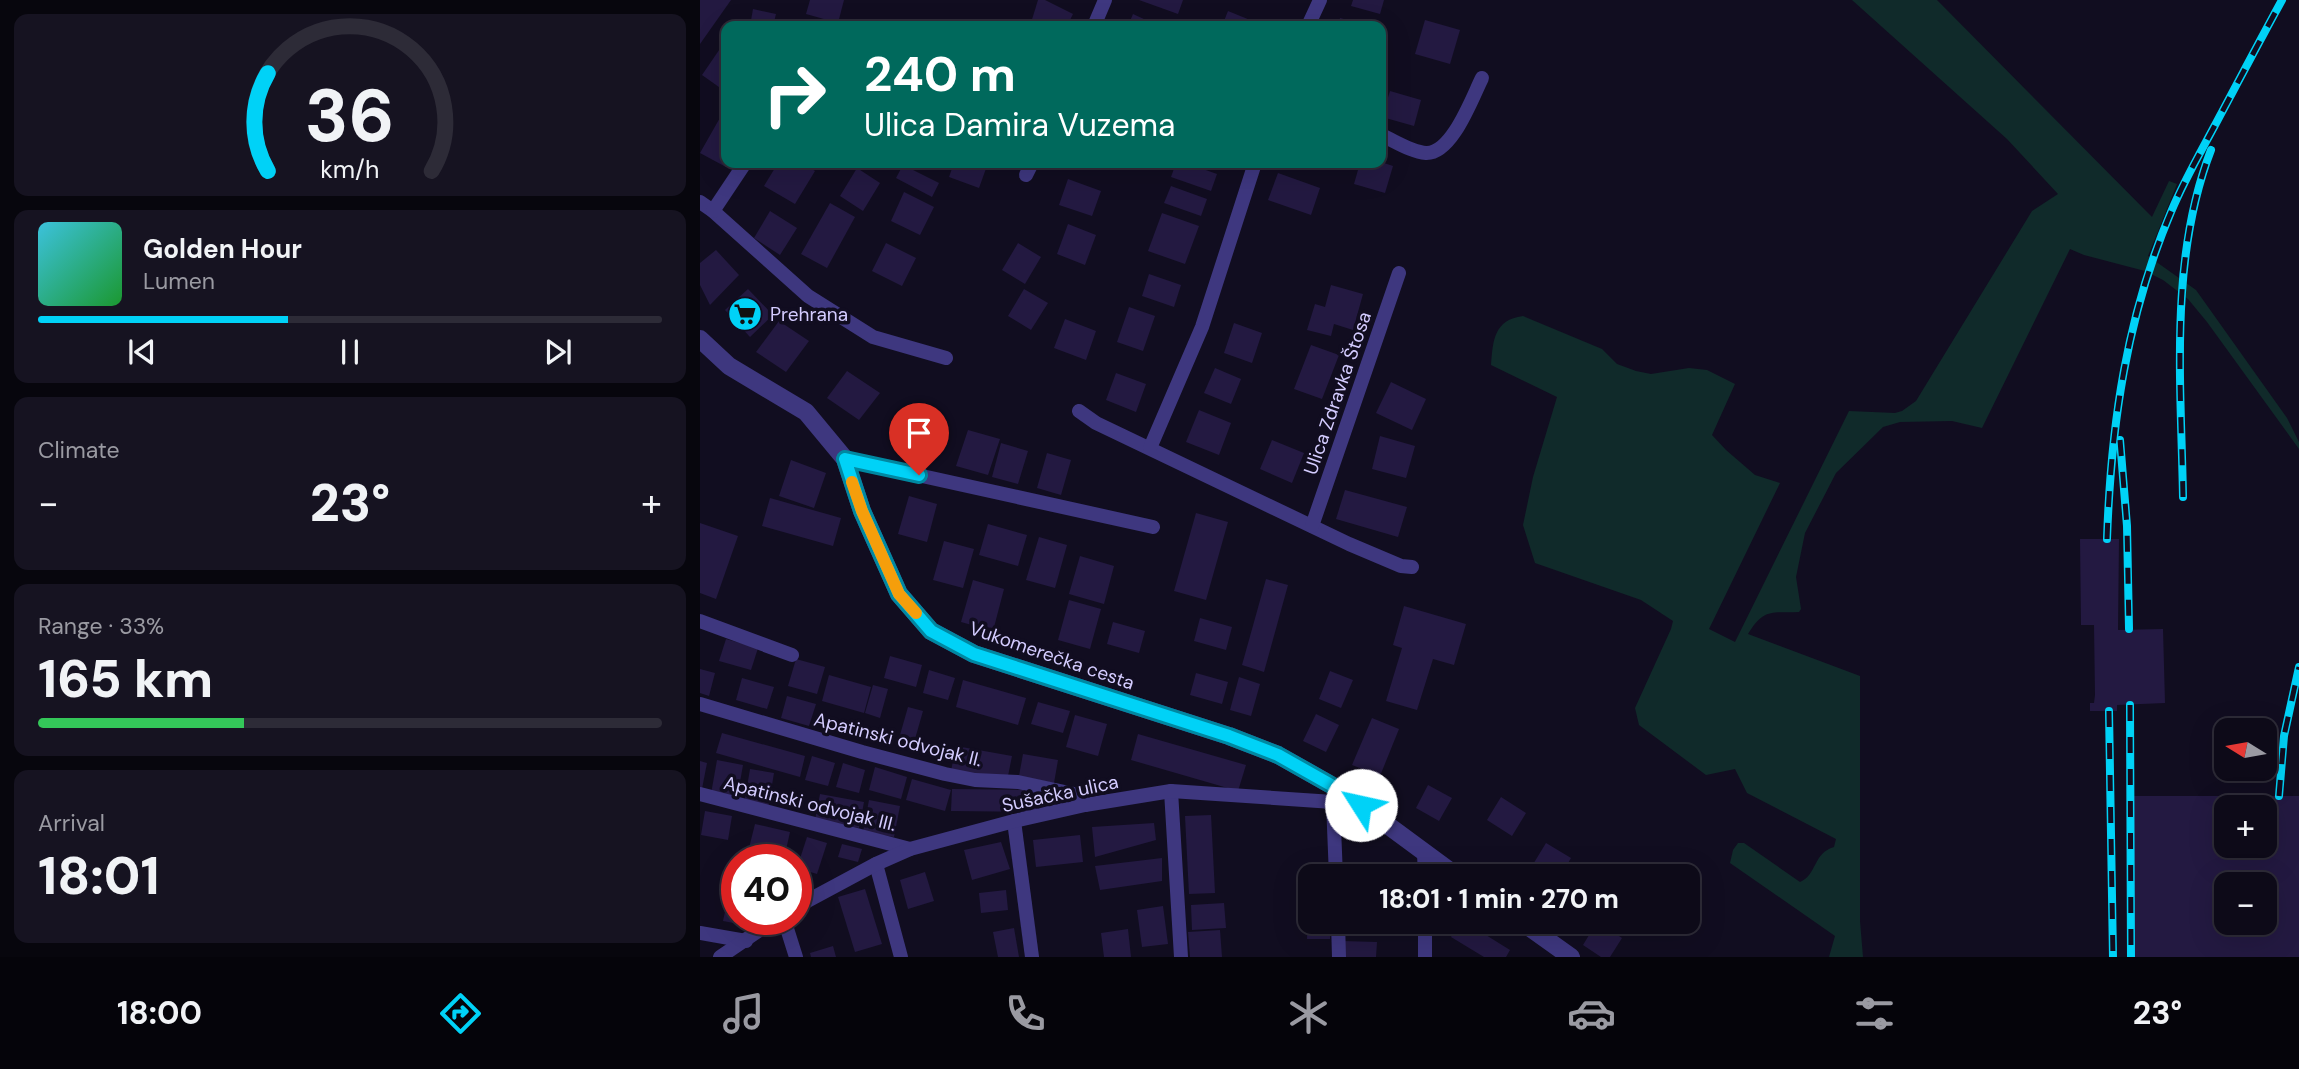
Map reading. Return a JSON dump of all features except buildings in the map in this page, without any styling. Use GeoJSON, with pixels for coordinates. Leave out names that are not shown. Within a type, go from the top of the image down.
{"type":"FeatureCollection","features":[{"type":"Feature","properties":{"kind":"street"},"geometry":{"type":"LineString","coordinates":[[1096,21],[1105,0]]}},
{"type":"Feature","properties":{"kind":"street"},"geometry":{"type":"LineString","coordinates":[[1310,21],[1320,0]]}},
{"type":"Feature","properties":{"kind":"street"},"geometry":{"type":"LineString","coordinates":[[1386,137],[1414,150],[1427,153],[1437,151],[1457,128],[1482,78]]}},
{"type":"Feature","properties":{"kind":"street"},"geometry":{"type":"LineString","coordinates":[[713,211],[742,168]]}},
{"type":"Feature","properties":{"kind":"street"},"geometry":{"type":"LineString","coordinates":[[1150,448],[1202,327],[1253,168]]}},
{"type":"Feature","properties":{"kind":"street"},"geometry":{"type":"LineString","coordinates":[[700,202],[808,296],[840,317],[873,337],[946,358]]}},
{"type":"Feature","properties":{"kind":"street","name":"Ulica Zdravka Štosa"},"geometry":{"type":"LineString","coordinates":[[1312,526],[1399,273]]}},
{"type":"Feature","properties":{"kind":"street","name":"Vukomerečka cesta"},"geometry":{"type":"LineString","coordinates":[[700,340],[729,366],[806,412],[845,459],[862,511],[899,594],[931,631],[974,654],[1229,736],[1278,755],[1440,864]]}},
{"type":"Feature","properties":{"kind":"street"},"geometry":{"type":"LineString","coordinates":[[1079,411],[1096,423],[1312,526],[1401,566],[1412,567]]}},
{"type":"Feature","properties":{"kind":"street"},"geometry":{"type":"LineString","coordinates":[[845,459],[1153,527]]}},
{"type":"Feature","properties":{"kind":"street"},"geometry":{"type":"LineString","coordinates":[[700,621],[792,655]]}},
{"type":"Feature","properties":{"kind":"street","name":"Apatinski odvojak II."},"geometry":{"type":"LineString","coordinates":[[700,704],[945,774],[975,780],[1018,782],[1074,794],[1080,797],[1085,805]]}},
{"type":"Feature","properties":{"kind":"street"},"geometry":{"type":"LineString","coordinates":[[1171,791],[1181,957]]}},
{"type":"Feature","properties":{"kind":"street","name":"Sušačka ulica"},"geometry":{"type":"LineString","coordinates":[[812,898],[910,849],[1085,805],[1171,791],[1336,796]]}},
{"type":"Feature","properties":{"kind":"street","name":"Apatinski odvojak III."},"geometry":{"type":"LineString","coordinates":[[700,794],[910,849]]}},
{"type":"Feature","properties":{"kind":"street"},"geometry":{"type":"LineString","coordinates":[[1336,796],[1336,864]]}},
{"type":"Feature","properties":{"kind":"street"},"geometry":{"type":"LineString","coordinates":[[1014,821],[1032,957]]}},
{"type":"Feature","properties":{"kind":"street"},"geometry":{"type":"LineString","coordinates":[[1424,853],[1424,864]]}},
{"type":"Feature","properties":{"kind":"street"},"geometry":{"type":"LineString","coordinates":[[876,864],[901,957]]}},
{"type":"Feature","properties":{"kind":"street"},"geometry":{"type":"LineString","coordinates":[[700,933],[746,941]]}},
{"type":"Feature","properties":{"kind":"street"},"geometry":{"type":"LineString","coordinates":[[1338,934],[1339,957]]}},
{"type":"Feature","properties":{"kind":"street"},"geometry":{"type":"LineString","coordinates":[[1425,934],[1425,957]]}},
{"type":"Feature","properties":{"kind":"street"},"geometry":{"type":"LineString","coordinates":[[1539,934],[1571,957]]}},
{"type":"Feature","properties":{"kind":"street"},"geometry":{"type":"LineString","coordinates":[[720,957],[754,935]]}},
{"type":"Feature","properties":{"kind":"street"},"geometry":{"type":"LineString","coordinates":[[789,935],[796,957]]}},
{"type":"Feature","properties":{"kind":"green space"},"geometry":{"type":"Polygon","coordinates":[[[1852,0],[1937,0],[2152,217],[2169,181],[2177,184],[2148,256],[2196,290],[2287,418],[2299,442],[2299,449],[2188,299],[2163,280],[2145,271],[2070,249],[1982,428],[1952,421],[1900,422],[1883,427],[1836,473],[1805,533],[1796,577],[1801,609],[1799,612],[1764,616],[1748,634],[1860,676],[1860,921],[1863,957],[1829,957],[1835,936],[1730,863],[1733,850],[1738,843],[1744,843],[1800,882],[1810,874],[1822,854],[1834,847],[1836,839],[1747,793],[1735,769],[1706,775],[1639,725],[1635,708],[1673,621],[1641,600],[1535,563],[1523,525],[1533,477],[1557,397],[1491,365],[1497,333],[1506,322],[1523,316],[1602,349],[1617,364],[1636,371],[1651,374],[1689,368],[1707,370],[1735,384],[1712,435],[1755,475],[1780,483],[1709,629],[1735,642],[1849,411],[1895,413],[1916,401],[2032,211],[2058,194],[2007,139],[1852,0]]]}},
{"type":"Feature","properties":{"kind":"railway"},"geometry":{"type":"LineString","coordinates":[[2107,539],[2117,413],[2132,332],[2155,252],[2186,180],[2282,0]]}},
{"type":"Feature","properties":{"kind":"railway"},"geometry":{"type":"LineString","coordinates":[[2183,497],[2180,365],[2183,277],[2198,191],[2211,150]]}},
{"type":"Feature","properties":{"kind":"railway"},"geometry":{"type":"LineString","coordinates":[[2120,440],[2127,526],[2129,629]]}},
{"type":"Feature","properties":{"kind":"railway"},"geometry":{"type":"LineString","coordinates":[[2279,796],[2284,736],[2299,667]]}},
{"type":"Feature","properties":{"kind":"railway"},"geometry":{"type":"LineString","coordinates":[[2130,705],[2131,957]]}},
{"type":"Feature","properties":{"kind":"railway"},"geometry":{"type":"LineString","coordinates":[[2109,711],[2113,957]]}},
{"type":"Feature","properties":{"kind":"slow traffic"},"geometry":{"type":"LineString","coordinates":[[852,482],[899,594],[916,613]]}},
{"type":"Feature","properties":{"kind":"place","name":"Prehrana"},"geometry":{"type":"Point","coordinates":[745,314]}},
{"type":"Feature","properties":{"kind":"route"},"geometry":{"type":"LineString","coordinates":[[919,475],[845,459],[862,511],[899,594],[931,631],[974,654],[1229,736],[1278,755],[1361,805]]}}]}
